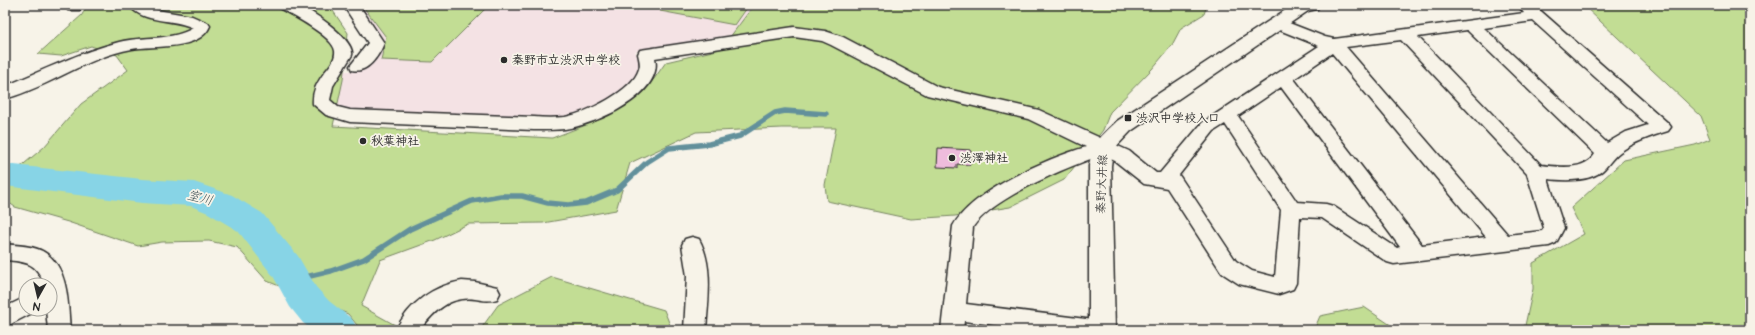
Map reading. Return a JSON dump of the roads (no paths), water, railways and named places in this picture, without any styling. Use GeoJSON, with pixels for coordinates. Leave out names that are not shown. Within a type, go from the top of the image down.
{"type":"FeatureCollection","features":[{"type":"Feature","properties":{"kind":"main road","name":"秦野大井線"},"geometry":{"type":"LineString","coordinates":[[1102,330],[1100,166],[1103,148],[1124,126],[1302,7],[1311,5]]}},
{"type":"Feature","properties":{"kind":"street"},"geometry":{"type":"LineString","coordinates":[[5,93],[119,47],[179,40],[190,37],[200,31],[202,26],[196,22],[142,9],[137,5]]}},
{"type":"Feature","properties":{"kind":"street"},"geometry":{"type":"LineString","coordinates":[[285,5],[334,37],[342,44],[344,51],[342,60],[325,84],[320,94],[322,104],[332,111],[350,116],[531,124],[565,122],[588,116],[634,91],[643,80],[648,69],[646,54],[779,33],[810,34],[837,41],[933,91],[1033,114],[1122,156],[1151,179],[1174,182]]}},
{"type":"Feature","properties":{"kind":"street"},"geometry":{"type":"LineString","coordinates":[[339,65],[365,67],[376,43],[351,5]]}},
{"type":"Feature","properties":{"kind":"street"},"geometry":{"type":"LineString","coordinates":[[1524,5],[1662,126],[1642,133],[1606,153],[1597,165],[1584,170],[1562,174],[1536,171]]}},
{"type":"Feature","properties":{"kind":"street"},"geometry":{"type":"LineString","coordinates":[[1278,24],[1321,42],[1334,44],[1537,16]]}},
{"type":"Feature","properties":{"kind":"street"},"geometry":{"type":"LineString","coordinates":[[1471,25],[1606,153]]}},
{"type":"Feature","properties":{"kind":"street"},"geometry":{"type":"LineString","coordinates":[[1291,208],[1326,211],[1394,256],[1549,238],[1554,228],[1536,171],[1405,34]]}},
{"type":"Feature","properties":{"kind":"street"},"geometry":{"type":"LineString","coordinates":[[1227,114],[1291,208],[1285,282],[1279,286],[1265,284],[1246,278],[1229,267],[1169,175],[1208,127],[1227,114],[1284,78],[1334,44]]}},
{"type":"Feature","properties":{"kind":"street"},"geometry":{"type":"LineString","coordinates":[[1334,44],[1503,244]]}},
{"type":"Feature","properties":{"kind":"street"},"geometry":{"type":"LineString","coordinates":[[1284,78],[1417,254]]}},
{"type":"Feature","properties":{"kind":"street"},"geometry":{"type":"LineString","coordinates":[[1102,330],[953,320],[963,226],[969,217],[986,202],[1068,159],[1103,148]]}},
{"type":"Feature","properties":{"kind":"street"},"geometry":{"type":"LineString","coordinates":[[692,245],[697,294],[695,330]]}},
{"type":"Feature","properties":{"kind":"street"},"geometry":{"type":"LineString","coordinates":[[5,252],[31,255],[50,271],[52,277]]}},
{"type":"Feature","properties":{"kind":"street"},"geometry":{"type":"LineString","coordinates":[[407,330],[424,308],[439,297],[465,288],[489,293]]}},
{"type":"Feature","properties":{"kind":"street"},"geometry":{"type":"LineString","coordinates":[[5,318],[18,311]]}},
{"type":"Feature","properties":{"kind":"street"},"geometry":{"type":"LineString","coordinates":[[57,317],[59,330]]}},
{"type":"Feature","properties":{"kind":"waterway"},"geometry":{"type":"LineString","coordinates":[[293,280],[331,271],[364,259],[410,229],[472,201],[501,196],[522,196],[548,203],[568,205],[586,203],[617,190],[647,162],[669,148],[709,144],[740,136],[775,113],[785,111],[826,114]]}},
{"type":"Feature","properties":{"kind":"waterway","name":"室川"},"geometry":{"type":"LineString","coordinates":[[5,175],[142,191],[194,194],[220,204],[250,222],[286,266],[303,297],[316,312],[339,330]]}},
{"type":"Feature","properties":{"kind":"place","name":"秦野市立渋沢中学校"},"geometry":{"type":"Point","coordinates":[504,60]}},
{"type":"Feature","properties":{"kind":"place","name":"渋沢中学校入口"},"geometry":{"type":"Point","coordinates":[1128,118]}},
{"type":"Feature","properties":{"kind":"place","name":"秋葉神社"},"geometry":{"type":"Point","coordinates":[363,141]}},
{"type":"Feature","properties":{"kind":"place","name":"渋澤神社"},"geometry":{"type":"Point","coordinates":[952,158]}}]}
